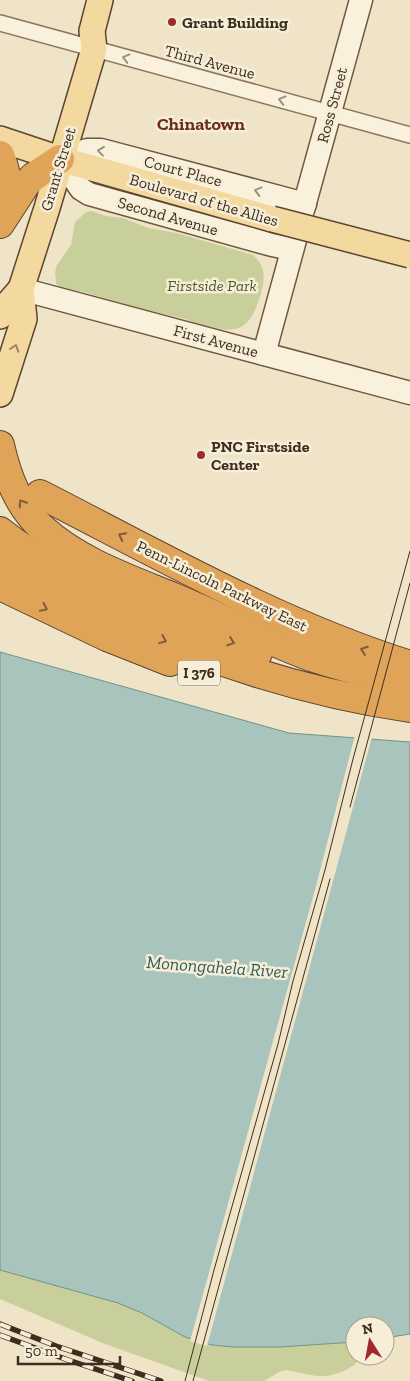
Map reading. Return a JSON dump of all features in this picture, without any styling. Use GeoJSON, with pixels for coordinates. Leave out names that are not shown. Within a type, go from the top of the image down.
{"type":"FeatureCollection","features":[{"type":"Feature","properties":{"kind":"highway"},"geometry":{"type":"LineString","coordinates":[[0,155],[6,171],[8,186],[8,201],[3,220]]}},
{"type":"Feature","properties":{"kind":"highway"},"geometry":{"type":"LineString","coordinates":[[3,220],[33,176],[60,159]]}},
{"type":"Feature","properties":{"kind":"highway"},"geometry":{"type":"LineString","coordinates":[[0,445],[20,502],[41,527],[55,539],[87,559],[289,648],[334,664],[410,684]]}},
{"type":"Feature","properties":{"kind":"highway","name":"Penn-Lincoln Parkway East"},"geometry":{"type":"LineString","coordinates":[[40,494],[275,613],[330,637],[410,665]]}},
{"type":"Feature","properties":{"kind":"highway"},"geometry":{"type":"LineString","coordinates":[[0,531],[42,560],[216,637],[318,674],[410,699]]}},
{"type":"Feature","properties":{"kind":"highway"},"geometry":{"type":"LineString","coordinates":[[0,556],[31,576],[87,606],[190,651],[267,676],[316,689],[410,708]]}},
{"type":"Feature","properties":{"kind":"highway","name":"I 376"},"geometry":{"type":"LineString","coordinates":[[0,586],[107,637],[198,673],[294,701],[344,713],[410,725]]}},
{"type":"Feature","properties":{"kind":"main road","name":"Grant Street"},"geometry":{"type":"LineString","coordinates":[[0,316],[1,312],[21,289],[47,208],[94,49],[92,31],[100,0]]}},
{"type":"Feature","properties":{"kind":"main road","name":"Grant Street"},"geometry":{"type":"LineString","coordinates":[[94,49],[108,36],[118,0]]}},
{"type":"Feature","properties":{"kind":"main road","name":"Ross Street"},"geometry":{"type":"LineString","coordinates":[[304,207],[361,0]]}},
{"type":"Feature","properties":{"kind":"main road","name":"Boulevard of the Allies"},"geometry":{"type":"LineString","coordinates":[[0,139],[60,159],[272,219],[410,255]]}},
{"type":"Feature","properties":{"kind":"main road","name":"Court Place"},"geometry":{"type":"LineString","coordinates":[[60,159],[87,150],[101,150],[304,207]]}},
{"type":"Feature","properties":{"kind":"main road","name":"Second Avenue"},"geometry":{"type":"LineString","coordinates":[[60,159],[81,189],[89,194],[272,245],[294,245],[264,354]]}},
{"type":"Feature","properties":{"kind":"main road","name":"Grant Street"},"geometry":{"type":"LineString","coordinates":[[0,394],[24,319],[21,289]]}},
{"type":"Feature","properties":{"kind":"main road","name":"First Avenue"},"geometry":{"type":"LineString","coordinates":[[21,289],[410,393]]}},
{"type":"Feature","properties":{"kind":"street","name":"Third Avenue"},"geometry":{"type":"LineString","coordinates":[[0,23],[410,135]]}},
{"type":"Feature","properties":{"kind":"green space","name":"Firstside Park"},"geometry":{"type":"Polygon","coordinates":[[[92,211],[106,216],[123,218],[148,228],[177,233],[253,255],[261,264],[264,279],[257,306],[249,320],[238,328],[222,329],[130,306],[80,291],[63,289],[56,284],[55,272],[57,265],[71,245],[75,222],[86,212],[92,211]]]}},
{"type":"Feature","properties":{"kind":"green space"},"geometry":{"type":"Polygon","coordinates":[[[0,1270],[118,1303],[142,1313],[185,1337],[212,1345],[280,1347],[345,1343],[345,1366],[353,1366],[328,1376],[316,1376],[286,1370],[264,1381],[209,1381],[105,1344],[0,1299],[0,1270]]]}},
{"type":"Feature","properties":{"kind":"water","name":"Monongahela River"},"geometry":{"type":"Polygon","coordinates":[[[0,652],[289,733],[410,742],[410,1334],[395,1336],[395,1316],[345,1316],[345,1343],[280,1347],[212,1345],[185,1337],[142,1313],[118,1303],[0,1270],[0,652]]]}},
{"type":"Feature","properties":{"kind":"pier"},"geometry":{"type":"Polygon","coordinates":[[[355,735],[372,737],[207,1346],[190,1341],[316,886],[355,735]]]}},
{"type":"Feature","properties":{"kind":"tram line"},"geometry":{"type":"LineString","coordinates":[[185,1381],[214,1270],[278,1044],[293,981],[325,870],[353,759],[410,551]]}},
{"type":"Feature","properties":{"kind":"tram line"},"geometry":{"type":"LineString","coordinates":[[350,807],[410,583]]}},
{"type":"Feature","properties":{"kind":"tram line"},"geometry":{"type":"LineString","coordinates":[[193,1381],[330,879]]}},
{"type":"Feature","properties":{"kind":"railway"},"geometry":{"type":"LineString","coordinates":[[0,1324],[56,1346],[161,1381]]}},
{"type":"Feature","properties":{"kind":"railway"},"geometry":{"type":"LineString","coordinates":[[0,1335],[132,1381]]}},
{"type":"Feature","properties":{"kind":"place","name":"Grant Building"},"geometry":{"type":"Point","coordinates":[172,22]}},
{"type":"Feature","properties":{"kind":"place","name":"PNC Firstside Center"},"geometry":{"type":"Point","coordinates":[201,455]}},
{"type":"Feature","properties":{"kind":"district","name":"Chinatown"},"geometry":{"type":"Point","coordinates":[201,124]}}]}
